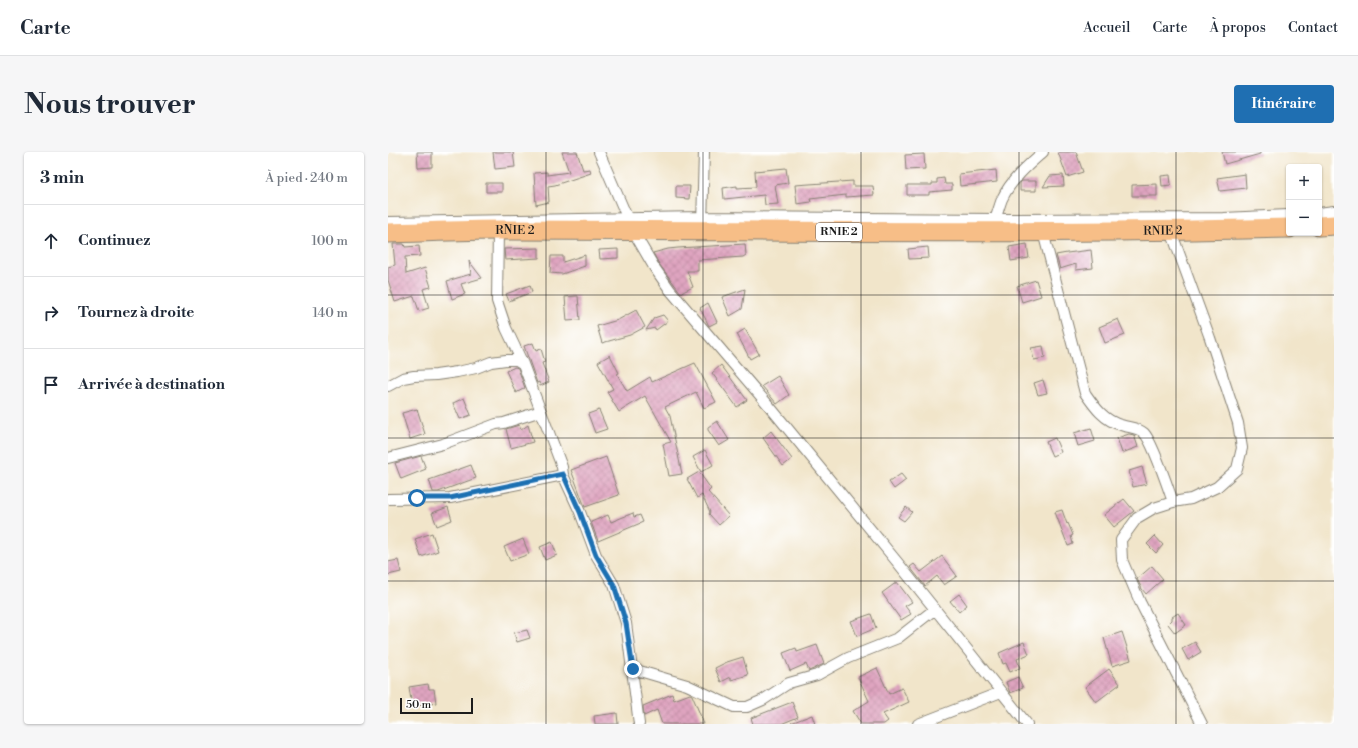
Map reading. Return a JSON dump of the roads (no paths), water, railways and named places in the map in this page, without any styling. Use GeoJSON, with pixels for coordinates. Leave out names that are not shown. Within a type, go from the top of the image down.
{"type":"FeatureCollection","features":[{"type":"Feature","properties":{"kind":"highway","name":"RNIE 2"},"geometry":{"type":"LineString","coordinates":[[388,233],[702,224],[993,226],[1043,232],[1286,228]]}},
{"type":"Feature","properties":{"kind":"highway"},"geometry":{"type":"LineString","coordinates":[[1322,226],[1334,225]]}},
{"type":"Feature","properties":{"kind":"street"},"geometry":{"type":"LineString","coordinates":[[599,152],[631,225],[654,267],[679,302],[770,407],[1027,724]]}},
{"type":"Feature","properties":{"kind":"street"},"geometry":{"type":"LineString","coordinates":[[702,224],[704,152]]}},
{"type":"Feature","properties":{"kind":"street"},"geometry":{"type":"LineString","coordinates":[[1043,152],[1028,164],[1012,182],[1002,200],[993,226],[1286,215]]}},
{"type":"Feature","properties":{"kind":"street"},"geometry":{"type":"LineString","coordinates":[[1322,213],[1334,212]]}},
{"type":"Feature","properties":{"kind":"street"},"geometry":{"type":"LineString","coordinates":[[388,222],[631,225]]}},
{"type":"Feature","properties":{"kind":"street"},"geometry":{"type":"LineString","coordinates":[[498,230],[497,300],[506,328],[524,364],[562,467],[563,474],[580,512],[596,555],[614,585],[626,623],[639,724]]}},
{"type":"Feature","properties":{"kind":"street"},"geometry":{"type":"LineString","coordinates":[[1171,231],[1210,338],[1238,423],[1242,448],[1237,469],[1217,487],[1191,499],[1173,502],[1154,508],[1137,518],[1121,540],[1122,560],[1140,602],[1202,724]]}},
{"type":"Feature","properties":{"kind":"street"},"geometry":{"type":"LineString","coordinates":[[1043,232],[1085,393],[1105,418],[1120,425],[1135,427],[1148,437],[1173,502]]}},
{"type":"Feature","properties":{"kind":"street"},"geometry":{"type":"LineString","coordinates":[[388,386],[403,378],[457,372],[476,368],[491,362],[517,360],[524,364]]}},
{"type":"Feature","properties":{"kind":"street"},"geometry":{"type":"LineString","coordinates":[[388,458],[443,444],[496,424],[511,421],[541,411]]}},
{"type":"Feature","properties":{"kind":"street"},"geometry":{"type":"LineString","coordinates":[[388,499],[450,498],[563,474]]}},
{"type":"Feature","properties":{"kind":"street"},"geometry":{"type":"LineString","coordinates":[[633,669],[687,685],[734,707],[748,707],[763,700],[789,683],[817,675],[848,658],[898,638],[935,609]]}},
{"type":"Feature","properties":{"kind":"street"},"geometry":{"type":"LineString","coordinates":[[918,724],[1001,692]]}}]}
